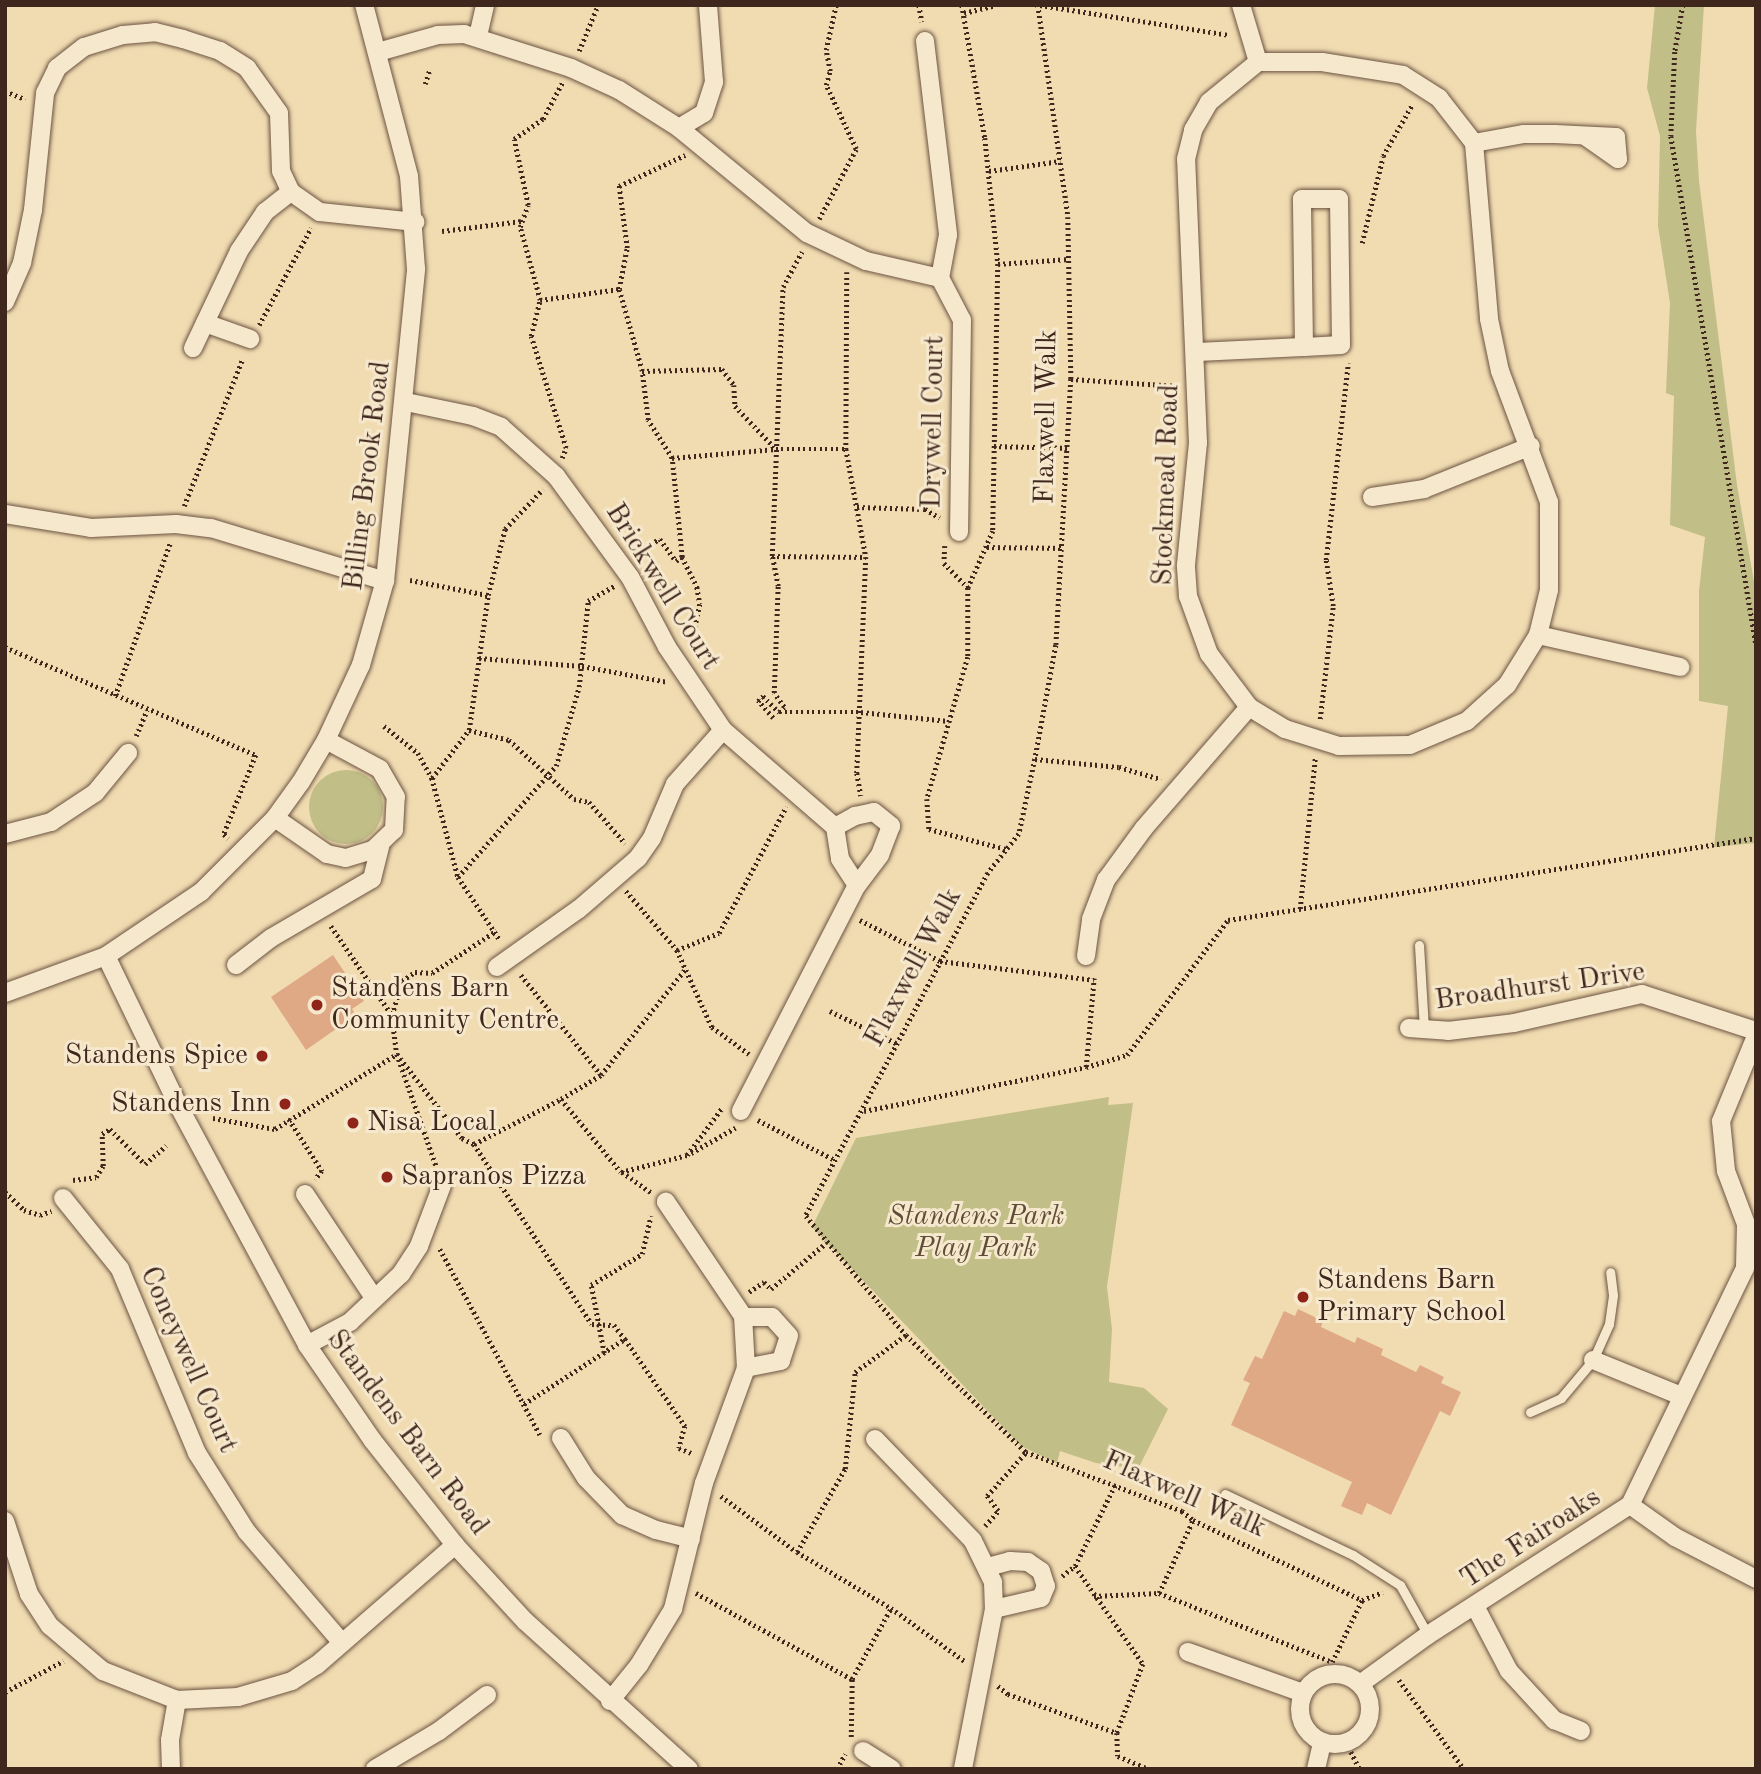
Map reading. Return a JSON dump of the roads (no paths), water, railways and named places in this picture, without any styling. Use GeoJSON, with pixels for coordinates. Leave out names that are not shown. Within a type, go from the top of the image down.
{"type":"FeatureCollection","features":[{"type":"Feature","properties":{"kind":"street","name":"Billing Brook Road"},"geometry":{"type":"LineString","coordinates":[[5,993],[106,956],[201,892],[275,818],[326,740],[361,666],[385,581],[406,402],[416,269],[415,222],[409,176],[364,5]]}},
{"type":"Feature","properties":{"kind":"street"},"geometry":{"type":"LineString","coordinates":[[478,36],[485,5]]}},
{"type":"Feature","properties":{"kind":"street"},"geometry":{"type":"LineString","coordinates":[[679,128],[704,113],[714,82],[708,5]]}},
{"type":"Feature","properties":{"kind":"street"},"geometry":{"type":"LineString","coordinates":[[1241,5],[1258,62],[1379,68],[1423,85],[1454,114],[1474,142],[1524,134],[1585,136]]}},
{"type":"Feature","properties":{"kind":"street"},"geometry":{"type":"LineString","coordinates":[[5,302],[22,263],[33,210],[45,93],[57,68],[84,47],[155,32],[220,51],[247,68],[279,113],[281,171],[291,192],[320,212],[415,222]]}},
{"type":"Feature","properties":{"kind":"street"},"geometry":{"type":"LineString","coordinates":[[378,52],[438,35],[478,36],[570,68],[619,90],[679,128],[811,235],[847,253],[940,278],[948,235],[925,41]]}},
{"type":"Feature","properties":{"kind":"street","name":"Stockmead Road"},"geometry":{"type":"LineString","coordinates":[[1258,62],[1209,102],[1193,130],[1186,159],[1187,256],[1198,387],[1198,443],[1186,565],[1188,596],[1209,654],[1249,708],[1317,741],[1339,746],[1409,745],[1467,721],[1507,685],[1538,635],[1549,590],[1552,545],[1549,502],[1531,446],[1500,371],[1489,319],[1474,142]]}},
{"type":"Feature","properties":{"kind":"street"},"geometry":{"type":"LineString","coordinates":[[193,348],[239,251],[265,212],[291,192]]}},
{"type":"Feature","properties":{"kind":"street"},"geometry":{"type":"LineString","coordinates":[[1196,352],[1341,345],[1339,199],[1302,199],[1304,346]]}},
{"type":"Feature","properties":{"kind":"street","name":"Drywell Court"},"geometry":{"type":"LineString","coordinates":[[940,278],[962,320],[952,532]]}},
{"type":"Feature","properties":{"kind":"street"},"geometry":{"type":"LineString","coordinates":[[205,323],[250,340]]}},
{"type":"Feature","properties":{"kind":"street","name":"Brickwell Court"},"geometry":{"type":"LineString","coordinates":[[406,402],[473,416],[501,427],[556,476],[630,577],[686,677],[723,730],[835,827]]}},
{"type":"Feature","properties":{"kind":"street"},"geometry":{"type":"LineString","coordinates":[[1372,497],[1424,489],[1531,446]]}},
{"type":"Feature","properties":{"kind":"street"},"geometry":{"type":"LineString","coordinates":[[5,513],[91,527],[176,524],[260,541],[385,581]]}},
{"type":"Feature","properties":{"kind":"street"},"geometry":{"type":"LineString","coordinates":[[1538,635],[1680,667]]}},
{"type":"Feature","properties":{"kind":"street"},"geometry":{"type":"LineString","coordinates":[[1086,956],[1091,919],[1106,880],[1181,785],[1249,708]]}},
{"type":"Feature","properties":{"kind":"street"},"geometry":{"type":"LineString","coordinates":[[503,963],[617,880],[638,858],[652,838],[681,775],[723,730]]}},
{"type":"Feature","properties":{"kind":"street"},"geometry":{"type":"LineString","coordinates":[[236,965],[271,938],[372,879],[380,846],[397,820],[390,783],[367,759],[326,740]]}},
{"type":"Feature","properties":{"kind":"street"},"geometry":{"type":"LineString","coordinates":[[5,834],[51,822],[95,793],[128,753]]}},
{"type":"Feature","properties":{"kind":"street"},"geometry":{"type":"LineString","coordinates":[[747,1115],[857,885],[880,855],[891,827],[874,813],[864,814],[835,827],[840,859],[857,885]]}},
{"type":"Feature","properties":{"kind":"street"},"geometry":{"type":"LineString","coordinates":[[275,818],[336,857],[355,858],[380,846]]}},
{"type":"Feature","properties":{"kind":"street","name":"Standens Barn Road"},"geometry":{"type":"LineString","coordinates":[[106,956],[178,1105],[307,1345],[373,1441],[455,1545],[525,1621],[610,1701],[689,1769]]}},
{"type":"Feature","properties":{"kind":"street","name":"Broadhurst Drive"},"geometry":{"type":"LineString","coordinates":[[1417,1029],[1514,1023],[1642,994],[1756,1034]]}},
{"type":"Feature","properties":{"kind":"street","name":"The Fairoaks"},"geometry":{"type":"LineString","coordinates":[[1360,1684],[1428,1635],[1476,1608],[1630,1505],[1745,1268],[1751,1223],[1726,1171],[1721,1121],[1756,1034]]}},
{"type":"Feature","properties":{"kind":"street"},"geometry":{"type":"LineString","coordinates":[[307,1345],[336,1333],[401,1274],[427,1225],[442,1185]]}},
{"type":"Feature","properties":{"kind":"street"},"geometry":{"type":"LineString","coordinates":[[305,1194],[374,1298]]}},
{"type":"Feature","properties":{"kind":"street","name":"Coneywell Court"},"geometry":{"type":"LineString","coordinates":[[63,1198],[120,1269],[197,1453],[247,1532],[342,1643]]}},
{"type":"Feature","properties":{"kind":"street"},"geometry":{"type":"LineString","coordinates":[[610,1701],[662,1632],[681,1585],[704,1483],[746,1368],[738,1310],[660,1205]]}},
{"type":"Feature","properties":{"kind":"street"},"geometry":{"type":"LineString","coordinates":[[738,1310],[772,1318],[789,1336],[780,1361],[746,1368]]}},
{"type":"Feature","properties":{"kind":"street"},"geometry":{"type":"LineString","coordinates":[[1593,1360],[1681,1396]]}},
{"type":"Feature","properties":{"kind":"street"},"geometry":{"type":"LineString","coordinates":[[561,1438],[586,1478],[622,1514],[656,1530],[691,1539]]}},
{"type":"Feature","properties":{"kind":"street"},"geometry":{"type":"LineString","coordinates":[[875,1439],[972,1541],[988,1567],[994,1609],[979,1671],[962,1769]]}},
{"type":"Feature","properties":{"kind":"street"},"geometry":{"type":"LineString","coordinates":[[1630,1505],[1675,1537],[1756,1579]]}},
{"type":"Feature","properties":{"kind":"street"},"geometry":{"type":"LineString","coordinates":[[5,1521],[29,1594],[50,1626],[77,1653],[103,1671],[177,1700],[265,1693],[317,1665],[455,1545]]}},
{"type":"Feature","properties":{"kind":"street"},"geometry":{"type":"LineString","coordinates":[[988,1567],[1010,1561],[1028,1562],[1041,1571],[1046,1586],[1041,1598],[994,1609]]}},
{"type":"Feature","properties":{"kind":"street"},"geometry":{"type":"LineString","coordinates":[[1476,1608],[1509,1671],[1554,1720],[1581,1731]]}},
{"type":"Feature","properties":{"kind":"street"},"geometry":{"type":"LineString","coordinates":[[1188,1652],[1303,1693]]}},
{"type":"Feature","properties":{"kind":"street"},"geometry":{"type":"LineString","coordinates":[[1330,1673],[1346,1675],[1360,1684],[1370,1710],[1367,1724],[1346,1742],[1322,1742],[1302,1721],[1303,1693],[1314,1680],[1330,1673]]}},
{"type":"Feature","properties":{"kind":"street"},"geometry":{"type":"LineString","coordinates":[[375,1769],[439,1731],[486,1695]]}},
{"type":"Feature","properties":{"kind":"street"},"geometry":{"type":"LineString","coordinates":[[171,1769],[170,1740],[177,1700]]}},
{"type":"Feature","properties":{"kind":"street"},"geometry":{"type":"LineString","coordinates":[[1316,1769],[1322,1742]]}},
{"type":"Feature","properties":{"kind":"street"},"geometry":{"type":"LineString","coordinates":[[863,1751],[892,1769]]}},
{"type":"Feature","properties":{"kind":"lane"},"geometry":{"type":"LineString","coordinates":[[1417,1029],[1419,945]]}},
{"type":"Feature","properties":{"kind":"lane"},"geometry":{"type":"LineString","coordinates":[[1530,1412],[1561,1398],[1578,1383],[1593,1360],[1609,1324],[1613,1295],[1610,1272]]}},
{"type":"Feature","properties":{"kind":"lane"},"geometry":{"type":"LineString","coordinates":[[1225,1494],[1353,1555],[1400,1585],[1428,1635]]}},
{"type":"Feature","properties":{"kind":"place","name":"Standens Barn Community Centre"},"geometry":{"type":"Point","coordinates":[317,1005]}},
{"type":"Feature","properties":{"kind":"place","name":"Standens Spice"},"geometry":{"type":"Point","coordinates":[262,1056]}},
{"type":"Feature","properties":{"kind":"place","name":"Standens Inn"},"geometry":{"type":"Point","coordinates":[285,1104]}},
{"type":"Feature","properties":{"kind":"place","name":"Nisa Local"},"geometry":{"type":"Point","coordinates":[353,1123]}},
{"type":"Feature","properties":{"kind":"place","name":"Sapranos Pizza"},"geometry":{"type":"Point","coordinates":[387,1177]}},
{"type":"Feature","properties":{"kind":"place","name":"Standens Barn Primary School"},"geometry":{"type":"Point","coordinates":[1303,1297]}},
{"type":"Feature","properties":{"kind":"park label","name":"Standens Park Play Park"},"geometry":{"type":"Point","coordinates":[976,1233]}}]}
